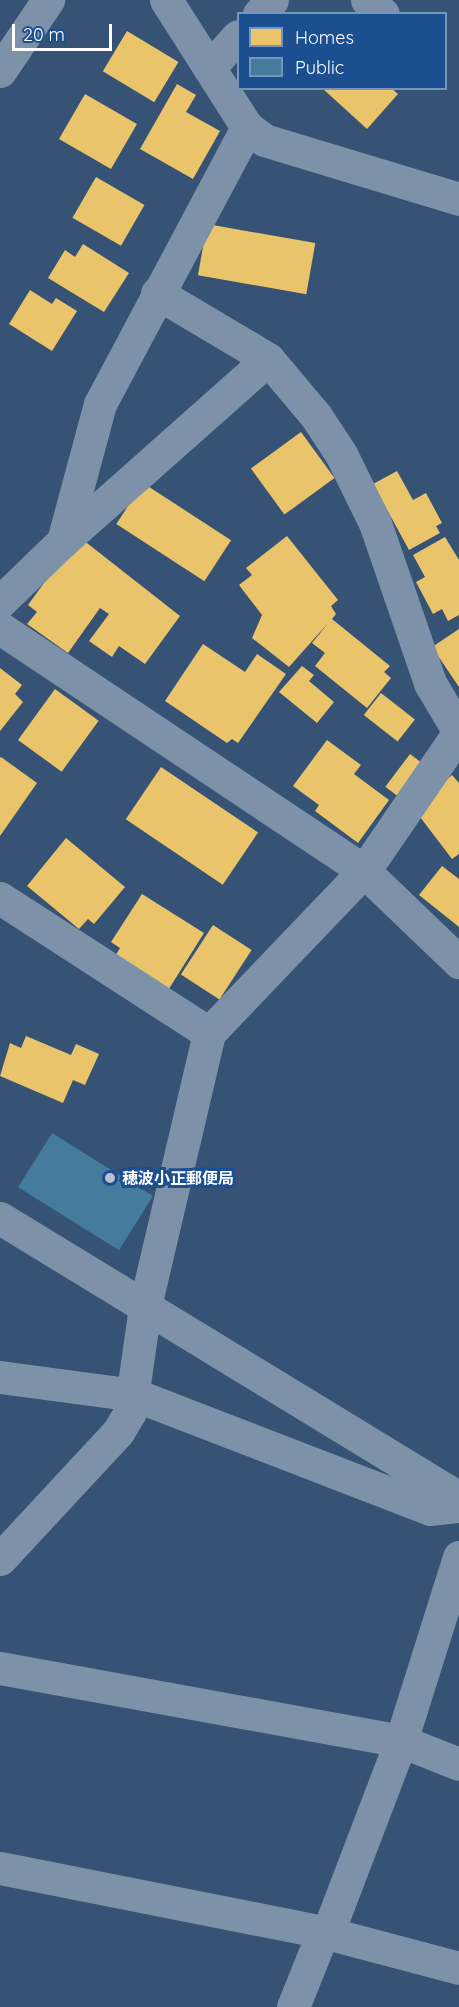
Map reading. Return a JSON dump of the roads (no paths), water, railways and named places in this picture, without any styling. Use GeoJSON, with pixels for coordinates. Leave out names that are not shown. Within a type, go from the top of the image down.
{"type":"FeatureCollection","features":[{"type":"Feature","properties":{"kind":"street"},"geometry":{"type":"LineString","coordinates":[[0,71],[48,0]]}},
{"type":"Feature","properties":{"kind":"street"},"geometry":{"type":"LineString","coordinates":[[166,0],[247,127],[280,147],[446,192],[459,199]]}},
{"type":"Feature","properties":{"kind":"street"},"geometry":{"type":"LineString","coordinates":[[261,12],[272,0]]}},
{"type":"Feature","properties":{"kind":"street"},"geometry":{"type":"LineString","coordinates":[[367,0],[381,12]]}},
{"type":"Feature","properties":{"kind":"street"},"geometry":{"type":"LineString","coordinates":[[209,68],[237,37]]}},
{"type":"Feature","properties":{"kind":"street"},"geometry":{"type":"LineString","coordinates":[[63,542],[100,404],[247,127]]}},
{"type":"Feature","properties":{"kind":"street"},"geometry":{"type":"LineString","coordinates":[[0,1559],[118,1432],[135,1395],[145,1306],[209,1033],[364,871],[459,732],[430,683],[375,523],[341,454],[316,416],[268,359],[157,293]]}},
{"type":"Feature","properties":{"kind":"street"},"geometry":{"type":"LineString","coordinates":[[0,602],[63,542],[268,359]]}},
{"type":"Feature","properties":{"kind":"street"},"geometry":{"type":"LineString","coordinates":[[0,628],[364,871],[459,962]]}},
{"type":"Feature","properties":{"kind":"street"},"geometry":{"type":"LineString","coordinates":[[0,898],[209,1033]]}},
{"type":"Feature","properties":{"kind":"street"},"geometry":{"type":"LineString","coordinates":[[0,1218],[459,1498]]}},
{"type":"Feature","properties":{"kind":"street"},"geometry":{"type":"LineString","coordinates":[[0,1377],[135,1395],[430,1509],[459,1506]]}},
{"type":"Feature","properties":{"kind":"street"},"geometry":{"type":"LineString","coordinates":[[292,2007],[323,1932],[332,1924],[401,1741],[459,1557]]}},
{"type":"Feature","properties":{"kind":"street"},"geometry":{"type":"LineString","coordinates":[[0,1668],[401,1741],[459,1764]]}},
{"type":"Feature","properties":{"kind":"street"},"geometry":{"type":"LineString","coordinates":[[0,1868],[323,1932],[459,1968]]}},
{"type":"Feature","properties":{"kind":"place","name":"穂波小正郵便局"},"geometry":{"type":"Point","coordinates":[110,1178]}}]}
